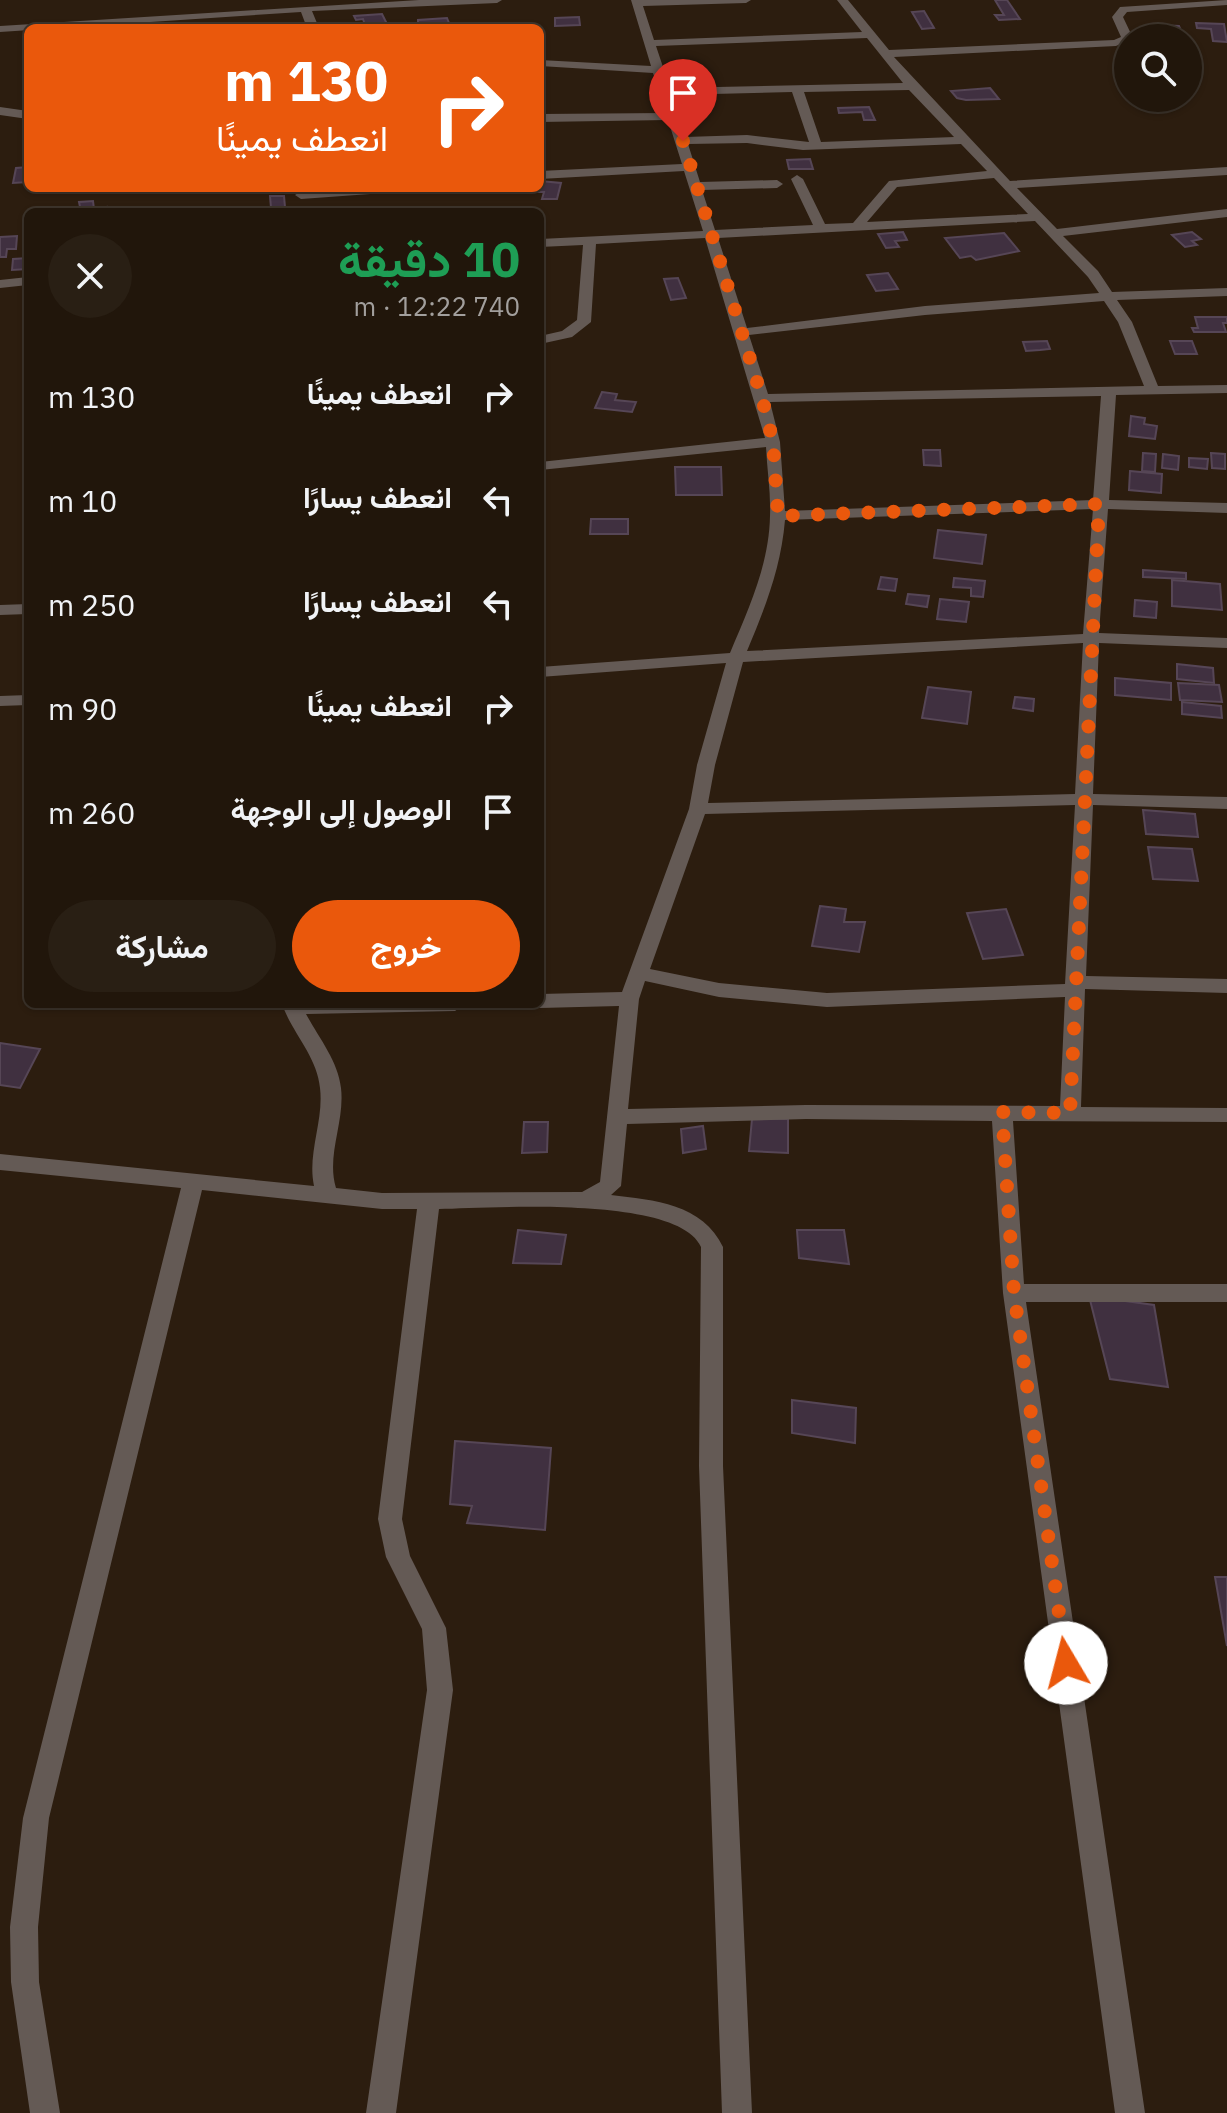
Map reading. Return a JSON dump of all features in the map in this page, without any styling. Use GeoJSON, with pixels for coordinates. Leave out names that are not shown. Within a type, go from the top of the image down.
{"type":"FeatureCollection","features":[{"type":"Feature","properties":{"kind":"street"},"geometry":{"type":"LineString","coordinates":[[169,0],[170,17]]}},
{"type":"Feature","properties":{"kind":"street"},"geometry":{"type":"LineString","coordinates":[[71,24],[305,8],[321,4],[497,0]]}},
{"type":"Feature","properties":{"kind":"street"},"geometry":{"type":"LineString","coordinates":[[585,1200],[610,1186],[629,999],[698,809],[706,765],[736,657],[764,591],[774,556],[778,516],[773,442],[744,332],[637,2],[746,0]]}},
{"type":"Feature","properties":{"kind":"street"},"geometry":{"type":"LineString","coordinates":[[842,0],[883,54],[1108,294],[1125,322],[1153,390]]}},
{"type":"Feature","properties":{"kind":"street"},"geometry":{"type":"LineString","coordinates":[[883,54],[1116,43],[1127,38],[1117,17],[1124,9],[1227,2]]}},
{"type":"Feature","properties":{"kind":"street"},"geometry":{"type":"LineString","coordinates":[[305,8],[311,24]]}},
{"type":"Feature","properties":{"kind":"street"},"geometry":{"type":"LineString","coordinates":[[0,29],[24,27]]}},
{"type":"Feature","properties":{"kind":"street"},"geometry":{"type":"LineString","coordinates":[[651,43],[869,35]]}},
{"type":"Feature","properties":{"kind":"street"},"geometry":{"type":"LineString","coordinates":[[544,63],[660,70]]}},
{"type":"Feature","properties":{"kind":"street"},"geometry":{"type":"LineString","coordinates":[[668,92],[912,86]]}},
{"type":"Feature","properties":{"kind":"street"},"geometry":{"type":"LineString","coordinates":[[797,89],[816,145]]}},
{"type":"Feature","properties":{"kind":"street"},"geometry":{"type":"LineString","coordinates":[[0,111],[24,114]]}},
{"type":"Feature","properties":{"kind":"street"},"geometry":{"type":"LineString","coordinates":[[544,118],[676,116]]}},
{"type":"Feature","properties":{"kind":"street"},"geometry":{"type":"LineString","coordinates":[[683,141],[735,139],[816,145],[963,140]]}},
{"type":"Feature","properties":{"kind":"street"},"geometry":{"type":"LineString","coordinates":[[544,175],[689,167]]}},
{"type":"Feature","properties":{"kind":"street"},"geometry":{"type":"LineString","coordinates":[[1007,185],[1227,171]]}},
{"type":"Feature","properties":{"kind":"street"},"geometry":{"type":"LineString","coordinates":[[856,227],[893,184],[995,174]]}},
{"type":"Feature","properties":{"kind":"street"},"geometry":{"type":"LineString","coordinates":[[797,179],[821,229]]}},
{"type":"Feature","properties":{"kind":"street"},"geometry":{"type":"LineString","coordinates":[[695,186],[777,184]]}},
{"type":"Feature","properties":{"kind":"street"},"geometry":{"type":"LineString","coordinates":[[1053,233],[1227,213]]}},
{"type":"Feature","properties":{"kind":"street"},"geometry":{"type":"LineString","coordinates":[[544,243],[1038,217]]}},
{"type":"Feature","properties":{"kind":"street"},"geometry":{"type":"LineString","coordinates":[[544,339],[574,330],[586,317],[590,241]]}},
{"type":"Feature","properties":{"kind":"street"},"geometry":{"type":"LineString","coordinates":[[0,284],[24,281]]}},
{"type":"Feature","properties":{"kind":"street"},"geometry":{"type":"LineString","coordinates":[[744,332],[891,311],[1108,294],[1227,292]]}},
{"type":"Feature","properties":{"kind":"street"},"geometry":{"type":"LineString","coordinates":[[762,398],[1227,389]]}},
{"type":"Feature","properties":{"kind":"street"},"geometry":{"type":"LineString","coordinates":[[1070,1113],[1091,638],[1109,390]]}},
{"type":"Feature","properties":{"kind":"street"},"geometry":{"type":"LineString","coordinates":[[544,466],[773,442]]}},
{"type":"Feature","properties":{"kind":"street"},"geometry":{"type":"LineString","coordinates":[[778,516],[1099,504],[1227,508]]}},
{"type":"Feature","properties":{"kind":"street"},"geometry":{"type":"LineString","coordinates":[[0,610],[24,609]]}},
{"type":"Feature","properties":{"kind":"street"},"geometry":{"type":"LineString","coordinates":[[544,672],[736,657],[1091,638],[1227,643]]}},
{"type":"Feature","properties":{"kind":"street"},"geometry":{"type":"LineString","coordinates":[[0,701],[24,700]]}},
{"type":"Feature","properties":{"kind":"street"},"geometry":{"type":"LineString","coordinates":[[698,809],[1085,799],[1227,803]]}},
{"type":"Feature","properties":{"kind":"street"},"geometry":{"type":"LineString","coordinates":[[639,973],[719,990],[827,1000],[1074,986],[1227,986]]}},
{"type":"Feature","properties":{"kind":"street"},"geometry":{"type":"LineString","coordinates":[[544,1001],[629,999]]}},
{"type":"Feature","properties":{"kind":"street"},"geometry":{"type":"LineString","coordinates":[[294,1008],[328,1074],[331,1105],[322,1180],[328,1196]]}},
{"type":"Feature","properties":{"kind":"street"},"geometry":{"type":"LineString","coordinates":[[619,1117],[1002,1112],[1227,1115]]}},
{"type":"Feature","properties":{"kind":"street"},"geometry":{"type":"LineString","coordinates":[[1002,1112],[1014,1293],[1130,2113]]}},
{"type":"Feature","properties":{"kind":"street"},"geometry":{"type":"LineString","coordinates":[[0,1162],[382,1201],[585,1200],[690,1218],[705,1228],[712,1247],[711,1466],[737,2113]]}},
{"type":"Feature","properties":{"kind":"street"},"geometry":{"type":"LineString","coordinates":[[45,2113],[25,1982],[26,1899],[36,1818],[193,1182]]}},
{"type":"Feature","properties":{"kind":"street"},"geometry":{"type":"LineString","coordinates":[[381,2113],[440,1690],[434,1628],[398,1557],[390,1519],[429,1201]]}},
{"type":"Feature","properties":{"kind":"street"},"geometry":{"type":"LineString","coordinates":[[1014,1293],[1227,1293]]}},
{"type":"Feature","properties":{"kind":"building"},"geometry":{"type":"Polygon","coordinates":[[[995,0],[1007,0],[1020,19],[999,20],[995,15],[1004,15],[995,0]]]}},
{"type":"Feature","properties":{"kind":"building"},"geometry":{"type":"Polygon","coordinates":[[[924,11],[934,28],[922,29],[912,12],[924,11]]]}},
{"type":"Feature","properties":{"kind":"building"},"geometry":{"type":"Polygon","coordinates":[[[382,14],[387,24],[365,24],[363,19],[356,20],[354,16],[382,14]]]}},
{"type":"Feature","properties":{"kind":"building"},"geometry":{"type":"Polygon","coordinates":[[[579,17],[580,25],[555,26],[555,18],[579,17]]]}},
{"type":"Feature","properties":{"kind":"building"},"geometry":{"type":"Polygon","coordinates":[[[447,18],[449,24],[418,24],[418,20],[447,18]]]}},
{"type":"Feature","properties":{"kind":"building"},"geometry":{"type":"Polygon","coordinates":[[[1196,24],[1224,24],[1227,42],[1213,41],[1211,29],[1196,24]]]}},
{"type":"Feature","properties":{"kind":"building"},"geometry":{"type":"Polygon","coordinates":[[[990,88],[999,99],[966,100],[957,98],[951,91],[990,88]]]}},
{"type":"Feature","properties":{"kind":"building"},"geometry":{"type":"Polygon","coordinates":[[[869,107],[875,120],[864,120],[862,112],[839,113],[838,108],[869,107]]]}},
{"type":"Feature","properties":{"kind":"building"},"geometry":{"type":"Polygon","coordinates":[[[810,159],[813,169],[789,169],[787,160],[810,159]]]}},
{"type":"Feature","properties":{"kind":"building"},"geometry":{"type":"Polygon","coordinates":[[[24,167],[24,182],[13,183],[16,168],[24,167]]]}},
{"type":"Feature","properties":{"kind":"building"},"geometry":{"type":"Polygon","coordinates":[[[544,181],[561,183],[557,199],[542,199],[544,181]]]}},
{"type":"Feature","properties":{"kind":"building"},"geometry":{"type":"Polygon","coordinates":[[[270,196],[284,196],[285,207],[271,208],[270,196]]]}},
{"type":"Feature","properties":{"kind":"building"},"geometry":{"type":"Polygon","coordinates":[[[93,201],[94,208],[80,208],[79,202],[93,201]]]}},
{"type":"Feature","properties":{"kind":"building"},"geometry":{"type":"Polygon","coordinates":[[[903,232],[907,240],[895,241],[899,247],[886,248],[878,234],[903,232]]]}},
{"type":"Feature","properties":{"kind":"building"},"geometry":{"type":"Polygon","coordinates":[[[1192,232],[1201,239],[1192,241],[1197,245],[1185,247],[1172,235],[1192,232]]]}},
{"type":"Feature","properties":{"kind":"building"},"geometry":{"type":"Polygon","coordinates":[[[1004,233],[1019,251],[976,260],[971,256],[960,258],[945,238],[1004,233]]]}},
{"type":"Feature","properties":{"kind":"building"},"geometry":{"type":"Polygon","coordinates":[[[17,236],[16,249],[7,249],[6,257],[0,257],[0,237],[17,236]]]}},
{"type":"Feature","properties":{"kind":"building"},"geometry":{"type":"Polygon","coordinates":[[[24,258],[24,269],[12,270],[13,259],[24,258]]]}},
{"type":"Feature","properties":{"kind":"building"},"geometry":{"type":"Polygon","coordinates":[[[888,273],[898,289],[876,291],[867,275],[888,273]]]}},
{"type":"Feature","properties":{"kind":"building"},"geometry":{"type":"Polygon","coordinates":[[[678,278],[686,298],[671,300],[664,279],[678,278]]]}},
{"type":"Feature","properties":{"kind":"building"},"geometry":{"type":"Polygon","coordinates":[[[1195,317],[1227,317],[1227,323],[1223,323],[1226,332],[1194,332],[1192,328],[1198,328],[1195,317]]]}},
{"type":"Feature","properties":{"kind":"building"},"geometry":{"type":"Polygon","coordinates":[[[1047,341],[1050,349],[1026,351],[1023,342],[1047,341]]]}},
{"type":"Feature","properties":{"kind":"building"},"geometry":{"type":"Polygon","coordinates":[[[1170,341],[1192,341],[1197,354],[1175,354],[1170,341]]]}},
{"type":"Feature","properties":{"kind":"building"},"geometry":{"type":"Polygon","coordinates":[[[602,392],[617,394],[615,400],[636,402],[632,412],[595,408],[602,392]]]}},
{"type":"Feature","properties":{"kind":"building"},"geometry":{"type":"Polygon","coordinates":[[[1131,416],[1145,418],[1144,424],[1157,426],[1155,439],[1129,436],[1131,416]]]}},
{"type":"Feature","properties":{"kind":"building"},"geometry":{"type":"Polygon","coordinates":[[[923,450],[940,450],[941,466],[924,465],[923,450]]]}},
{"type":"Feature","properties":{"kind":"building"},"geometry":{"type":"Polygon","coordinates":[[[1143,453],[1156,454],[1155,472],[1142,471],[1143,453]]]}},
{"type":"Feature","properties":{"kind":"building"},"geometry":{"type":"Polygon","coordinates":[[[1211,453],[1225,454],[1225,469],[1212,468],[1211,453]]]}},
{"type":"Feature","properties":{"kind":"building"},"geometry":{"type":"Polygon","coordinates":[[[1163,454],[1179,456],[1178,470],[1162,468],[1163,454]]]}},
{"type":"Feature","properties":{"kind":"building"},"geometry":{"type":"Polygon","coordinates":[[[1189,458],[1208,459],[1207,469],[1189,467],[1189,458]]]}},
{"type":"Feature","properties":{"kind":"building"},"geometry":{"type":"Polygon","coordinates":[[[675,467],[721,467],[722,495],[676,495],[675,467]]]}},
{"type":"Feature","properties":{"kind":"building"},"geometry":{"type":"Polygon","coordinates":[[[1130,471],[1162,474],[1161,493],[1129,490],[1130,471]]]}},
{"type":"Feature","properties":{"kind":"building"},"geometry":{"type":"Polygon","coordinates":[[[591,519],[628,519],[628,534],[590,534],[591,519]]]}},
{"type":"Feature","properties":{"kind":"building"},"geometry":{"type":"Polygon","coordinates":[[[938,530],[986,535],[982,564],[934,558],[938,530]]]}},
{"type":"Feature","properties":{"kind":"building"},"geometry":{"type":"Polygon","coordinates":[[[1143,570],[1186,573],[1186,579],[1143,577],[1143,570]]]}},
{"type":"Feature","properties":{"kind":"building"},"geometry":{"type":"Polygon","coordinates":[[[881,577],[897,579],[895,591],[878,589],[881,577]]]}},
{"type":"Feature","properties":{"kind":"building"},"geometry":{"type":"Polygon","coordinates":[[[954,578],[985,581],[983,597],[971,596],[971,588],[953,587],[954,578]]]}},
{"type":"Feature","properties":{"kind":"building"},"geometry":{"type":"Polygon","coordinates":[[[1172,580],[1220,584],[1222,610],[1172,606],[1172,580]]]}},
{"type":"Feature","properties":{"kind":"building"},"geometry":{"type":"Polygon","coordinates":[[[908,594],[929,596],[927,607],[906,604],[908,594]]]}},
{"type":"Feature","properties":{"kind":"building"},"geometry":{"type":"Polygon","coordinates":[[[940,599],[969,602],[966,622],[937,619],[940,599]]]}},
{"type":"Feature","properties":{"kind":"building"},"geometry":{"type":"Polygon","coordinates":[[[1135,600],[1157,602],[1156,618],[1134,616],[1135,600]]]}},
{"type":"Feature","properties":{"kind":"building"},"geometry":{"type":"Polygon","coordinates":[[[1177,664],[1213,668],[1214,683],[1177,679],[1177,664]]]}},
{"type":"Feature","properties":{"kind":"building"},"geometry":{"type":"Polygon","coordinates":[[[1115,678],[1171,683],[1171,700],[1115,695],[1115,678]]]}},
{"type":"Feature","properties":{"kind":"building"},"geometry":{"type":"Polygon","coordinates":[[[1178,683],[1219,685],[1222,702],[1180,700],[1178,683]]]}},
{"type":"Feature","properties":{"kind":"building"},"geometry":{"type":"Polygon","coordinates":[[[928,687],[971,692],[967,724],[922,718],[928,687]]]}},
{"type":"Feature","properties":{"kind":"building"},"geometry":{"type":"Polygon","coordinates":[[[1015,697],[1034,699],[1033,711],[1013,708],[1015,697]]]}},
{"type":"Feature","properties":{"kind":"building"},"geometry":{"type":"Polygon","coordinates":[[[1182,702],[1221,706],[1222,718],[1182,714],[1182,702]]]}},
{"type":"Feature","properties":{"kind":"building"},"geometry":{"type":"Polygon","coordinates":[[[1143,810],[1195,814],[1198,837],[1146,834],[1143,810]]]}},
{"type":"Feature","properties":{"kind":"building"},"geometry":{"type":"Polygon","coordinates":[[[1148,847],[1192,849],[1198,881],[1153,879],[1148,847]]]}},
{"type":"Feature","properties":{"kind":"building"},"geometry":{"type":"Polygon","coordinates":[[[820,906],[846,909],[844,922],[865,922],[859,952],[812,946],[820,906]]]}},
{"type":"Feature","properties":{"kind":"building"},"geometry":{"type":"Polygon","coordinates":[[[1006,909],[1023,955],[983,959],[967,913],[1006,909]]]}},
{"type":"Feature","properties":{"kind":"building"},"geometry":{"type":"Polygon","coordinates":[[[0,1043],[40,1049],[20,1088],[0,1085],[0,1043]]]}},
{"type":"Feature","properties":{"kind":"building"},"geometry":{"type":"Polygon","coordinates":[[[752,1119],[788,1119],[788,1153],[749,1151],[752,1119]]]}},
{"type":"Feature","properties":{"kind":"building"},"geometry":{"type":"Polygon","coordinates":[[[524,1122],[548,1122],[547,1152],[522,1153],[524,1122]]]}},
{"type":"Feature","properties":{"kind":"building"},"geometry":{"type":"Polygon","coordinates":[[[703,1126],[706,1149],[683,1153],[681,1129],[703,1126]]]}},
{"type":"Feature","properties":{"kind":"building"},"geometry":{"type":"Polygon","coordinates":[[[518,1230],[566,1235],[561,1264],[513,1263],[518,1230]]]}},
{"type":"Feature","properties":{"kind":"building"},"geometry":{"type":"Polygon","coordinates":[[[797,1230],[844,1230],[849,1264],[799,1258],[797,1230]]]}},
{"type":"Feature","properties":{"kind":"building"},"geometry":{"type":"Polygon","coordinates":[[[1089,1296],[1154,1305],[1168,1387],[1110,1379],[1089,1296]]]}},
{"type":"Feature","properties":{"kind":"building"},"geometry":{"type":"Polygon","coordinates":[[[792,1400],[856,1408],[855,1443],[792,1433],[792,1400]]]}},
{"type":"Feature","properties":{"kind":"building"},"geometry":{"type":"Polygon","coordinates":[[[455,1441],[551,1448],[545,1530],[467,1523],[472,1506],[450,1504],[455,1441]]]}},
{"type":"Feature","properties":{"kind":"building"},"geometry":{"type":"Polygon","coordinates":[[[1215,1577],[1227,1577],[1227,1646],[1215,1577]]]}},
{"type":"Feature","properties":{"kind":"route"},"geometry":{"type":"LineString","coordinates":[[683,141],[762,398],[773,442],[778,516],[1099,504],[1070,1113],[1002,1112],[1014,1293],[1066,1663]]}}]}
